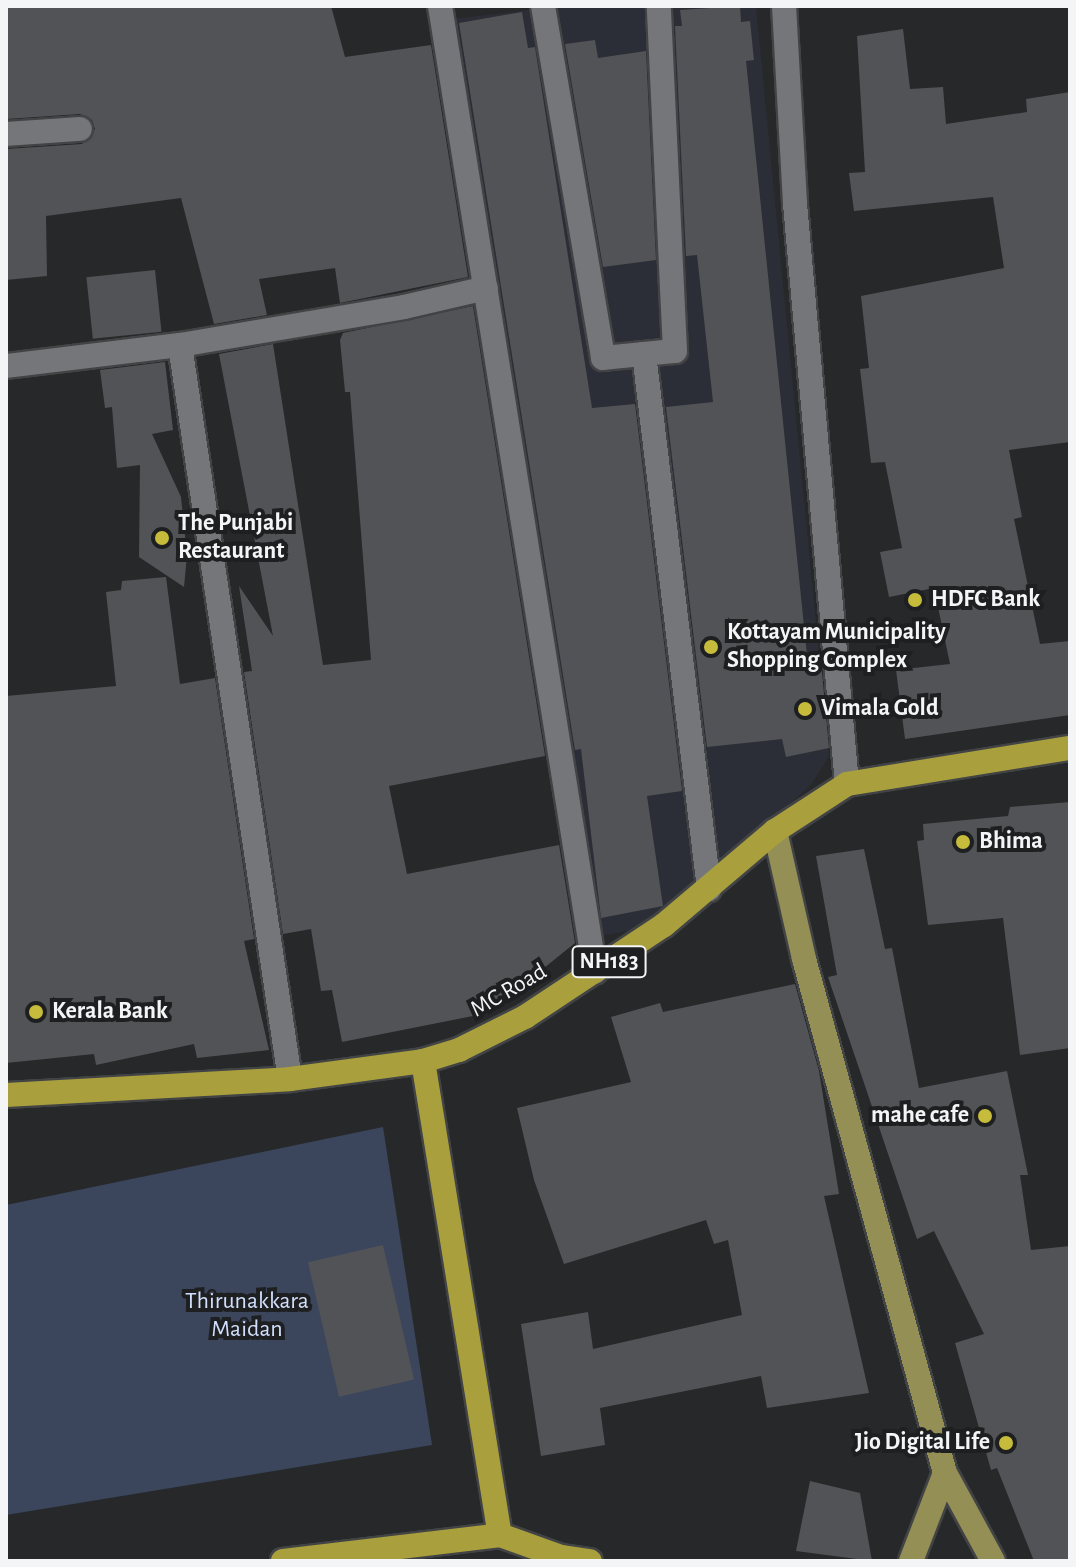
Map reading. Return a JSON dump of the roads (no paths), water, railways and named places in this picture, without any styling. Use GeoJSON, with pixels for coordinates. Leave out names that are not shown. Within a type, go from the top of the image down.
{"type":"FeatureCollection","features":[{"type":"Feature","properties":{"kind":"highway","name":"MC Road"},"geometry":{"type":"LineString","coordinates":[[6,1095],[290,1079],[423,1061],[459,1050],[525,1017],[595,972],[709,889],[775,831],[847,784],[1070,748]]}},
{"type":"Feature","properties":{"kind":"highway"},"geometry":{"type":"LineString","coordinates":[[423,1061],[500,1535]]}},
{"type":"Feature","properties":{"kind":"highway"},"geometry":{"type":"LineString","coordinates":[[283,1561],[500,1535],[561,1557],[590,1561]]}},
{"type":"Feature","properties":{"kind":"main road"},"geometry":{"type":"LineString","coordinates":[[775,831],[804,959],[945,1473],[993,1561]]}},
{"type":"Feature","properties":{"kind":"main road"},"geometry":{"type":"LineString","coordinates":[[911,1561],[945,1473]]}},
{"type":"Feature","properties":{"kind":"street"},"geometry":{"type":"LineString","coordinates":[[440,6],[595,972]]}},
{"type":"Feature","properties":{"kind":"street"},"geometry":{"type":"LineString","coordinates":[[543,6],[603,358],[675,351],[659,6]]}},
{"type":"Feature","properties":{"kind":"street"},"geometry":{"type":"LineString","coordinates":[[784,6],[795,204],[847,784]]}},
{"type":"Feature","properties":{"kind":"street"},"geometry":{"type":"LineString","coordinates":[[6,134],[80,129]]}},
{"type":"Feature","properties":{"kind":"street"},"geometry":{"type":"LineString","coordinates":[[6,366],[180,345],[486,288]]}},
{"type":"Feature","properties":{"kind":"street"},"geometry":{"type":"LineString","coordinates":[[180,345],[290,1079]]}},
{"type":"Feature","properties":{"kind":"street"},"geometry":{"type":"LineString","coordinates":[[644,354],[709,889]]}},
{"type":"Feature","properties":{"kind":"place","name":"The Punjabi Restaurant"},"geometry":{"type":"Point","coordinates":[162,538]}},
{"type":"Feature","properties":{"kind":"place","name":"HDFC Bank"},"geometry":{"type":"Point","coordinates":[915,600]}},
{"type":"Feature","properties":{"kind":"place","name":"Kottayam Municipality Shopping Complex"},"geometry":{"type":"Point","coordinates":[711,647]}},
{"type":"Feature","properties":{"kind":"place","name":"Vimala Gold"},"geometry":{"type":"Point","coordinates":[805,709]}},
{"type":"Feature","properties":{"kind":"place","name":"Bhima"},"geometry":{"type":"Point","coordinates":[963,842]}},
{"type":"Feature","properties":{"kind":"place","name":"Kerala Bank"},"geometry":{"type":"Point","coordinates":[36,1012]}},
{"type":"Feature","properties":{"kind":"place","name":"mahe cafe"},"geometry":{"type":"Point","coordinates":[985,1116]}},
{"type":"Feature","properties":{"kind":"place","name":"Jio Digital Life"},"geometry":{"type":"Point","coordinates":[1006,1443]}},
{"type":"Feature","properties":{"kind":"park label","name":"Thirunakkara Maidan"},"geometry":{"type":"Point","coordinates":[247,1316]}}]}
